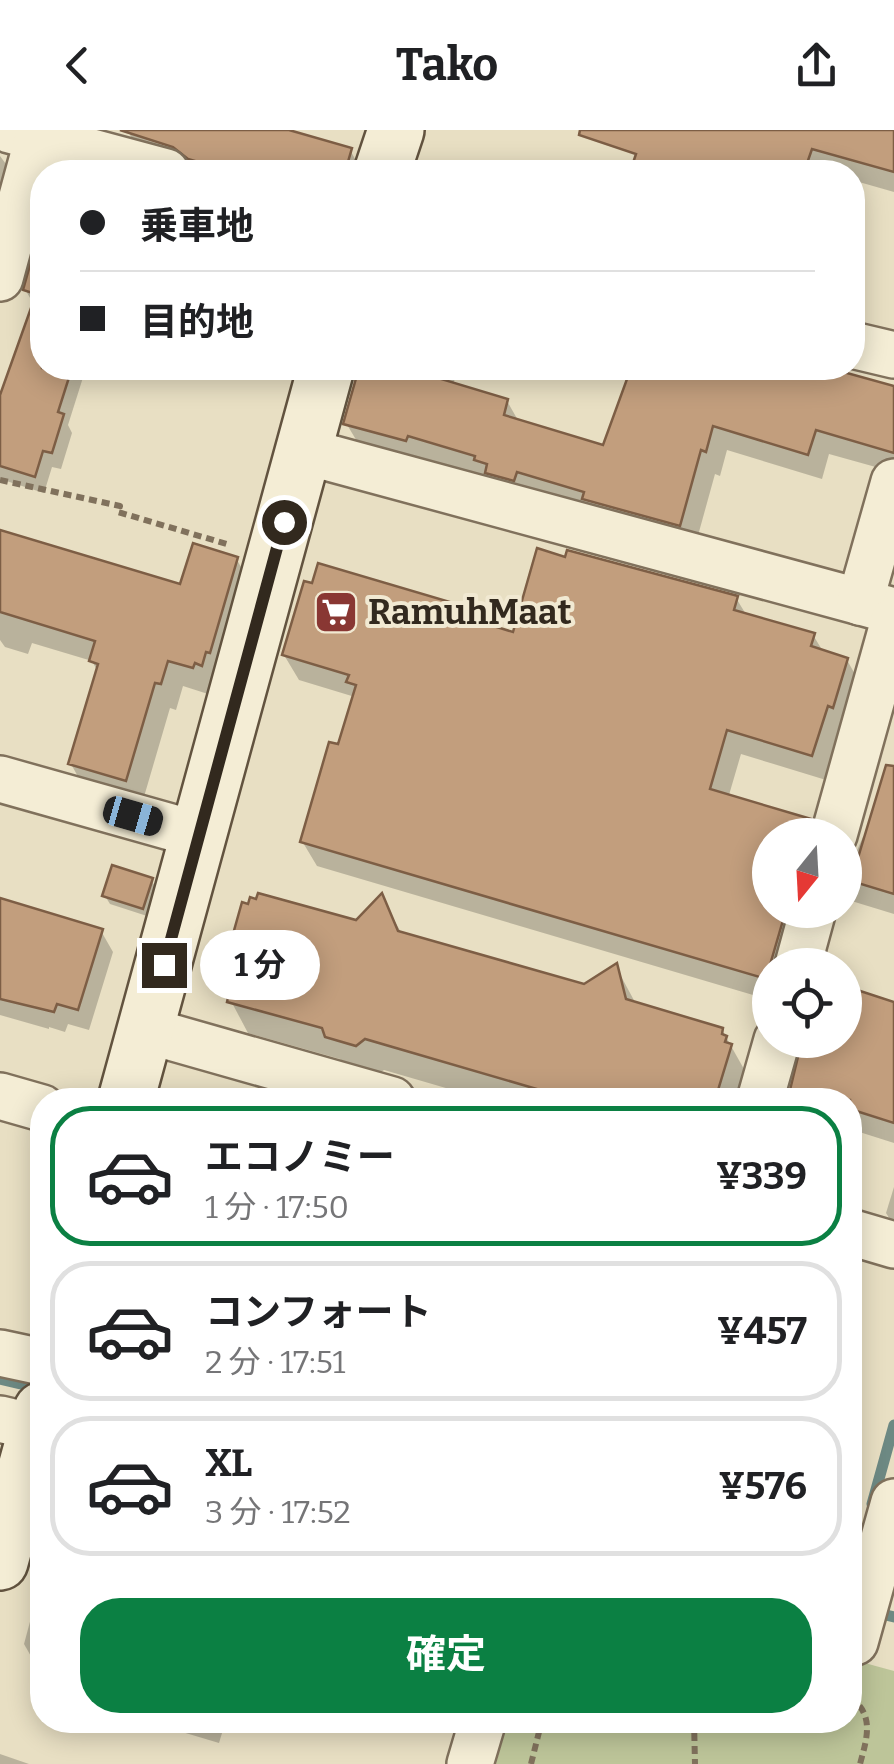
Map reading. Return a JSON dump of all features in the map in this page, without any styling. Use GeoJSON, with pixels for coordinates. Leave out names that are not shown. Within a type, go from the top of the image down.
{"type":"FeatureCollection","features":[{"type":"Feature","properties":{"kind":"street"},"geometry":{"type":"LineString","coordinates":[[386,160],[396,130]]}},
{"type":"Feature","properties":{"kind":"street"},"geometry":{"type":"LineString","coordinates":[[0,278],[24,134],[121,160]]}},
{"type":"Feature","properties":{"kind":"street"},"geometry":{"type":"LineString","coordinates":[[865,349],[894,356]]}},
{"type":"Feature","properties":{"kind":"street"},"geometry":{"type":"LineString","coordinates":[[129,1088],[323,380]]}},
{"type":"Feature","properties":{"kind":"street"},"geometry":{"type":"LineString","coordinates":[[304,450],[882,611]]}},
{"type":"Feature","properties":{"kind":"street"},"geometry":{"type":"LineString","coordinates":[[838,818],[882,611],[894,482]]}},
{"type":"Feature","properties":{"kind":"street"},"geometry":{"type":"LineString","coordinates":[[0,779],[199,835]]}},
{"type":"Feature","properties":{"kind":"street"},"geometry":{"type":"LineString","coordinates":[[146,1030],[350,1088]]}},
{"type":"Feature","properties":{"kind":"street"},"geometry":{"type":"LineString","coordinates":[[763,1088],[772,1058]]}},
{"type":"Feature","properties":{"kind":"street"},"geometry":{"type":"LineString","coordinates":[[0,1096],[30,1105]]}},
{"type":"Feature","properties":{"kind":"street"},"geometry":{"type":"LineString","coordinates":[[862,1236],[894,1245]]}},
{"type":"Feature","properties":{"kind":"street"},"geometry":{"type":"LineString","coordinates":[[0,1353],[30,1359]]}},
{"type":"Feature","properties":{"kind":"street"},"geometry":{"type":"LineString","coordinates":[[0,1562],[30,1426]]}},
{"type":"Feature","properties":{"kind":"street"},"geometry":{"type":"LineString","coordinates":[[868,1612],[894,1502]]}},
{"type":"Feature","properties":{"kind":"street"},"geometry":{"type":"LineString","coordinates":[[470,1764],[479,1733]]}},
{"type":"Feature","properties":{"kind":"path"},"geometry":{"type":"LineString","coordinates":[[0,480],[120,506],[118,512],[275,557]]}},
{"type":"Feature","properties":{"kind":"path"},"geometry":{"type":"LineString","coordinates":[[860,1764],[868,1734],[868,1718],[862,1706]]}},
{"type":"Feature","properties":{"kind":"path"},"geometry":{"type":"LineString","coordinates":[[531,1764],[539,1733]]}},
{"type":"Feature","properties":{"kind":"path"},"geometry":{"type":"LineString","coordinates":[[694,1733],[695,1764]]}},
{"type":"Feature","properties":{"kind":"green space"},"geometry":{"type":"Polygon","coordinates":[[[862,1662],[894,1671],[894,1764],[496,1764],[504,1733],[862,1733],[862,1662]]]}},
{"type":"Feature","properties":{"kind":"building"},"geometry":{"type":"Polygon","coordinates":[[[120,130],[289,130],[352,148],[348,160],[191,160],[173,147],[120,130]]]}},
{"type":"Feature","properties":{"kind":"building"},"geometry":{"type":"Polygon","coordinates":[[[580,130],[894,130],[894,172],[865,164],[865,160],[812,149],[808,160],[634,160],[636,154],[579,135],[580,130]]]}},
{"type":"Feature","properties":{"kind":"building"},"geometry":{"type":"Polygon","coordinates":[[[30,265],[30,292],[23,290],[30,265]]]}},
{"type":"Feature","properties":{"kind":"building"},"geometry":{"type":"Polygon","coordinates":[[[30,311],[30,380],[68,380],[58,412],[64,414],[52,453],[43,451],[35,477],[0,466],[0,395],[30,311]]]}},
{"type":"Feature","properties":{"kind":"building"},"geometry":{"type":"Polygon","coordinates":[[[865,378],[894,386],[894,453],[816,430],[808,455],[713,426],[706,452],[701,450],[680,526],[582,499],[584,492],[517,472],[514,481],[485,473],[487,464],[474,460],[475,456],[408,436],[406,441],[343,424],[356,380],[444,380],[508,399],[504,415],[603,445],[627,380],[865,378]]]}},
{"type":"Feature","properties":{"kind":"building"},"geometry":{"type":"Polygon","coordinates":[[[0,530],[180,584],[193,543],[238,557],[210,653],[206,652],[202,666],[195,663],[193,668],[168,661],[161,684],[155,683],[126,781],[68,764],[98,664],[89,661],[95,641],[0,612],[0,530]]]}},
{"type":"Feature","properties":{"kind":"building"},"geometry":{"type":"Polygon","coordinates":[[[537,548],[565,557],[567,550],[738,596],[734,610],[815,633],[811,646],[848,658],[833,708],[828,706],[812,756],[727,730],[710,789],[808,818],[752,818],[752,928],[781,928],[775,948],[752,948],[752,975],[300,842],[329,742],[338,744],[356,685],[346,682],[349,675],[282,655],[304,581],[312,583],[318,563],[450,602],[448,608],[456,610],[455,614],[513,632],[537,548]]]}},
{"type":"Feature","properties":{"kind":"building"},"geometry":{"type":"Polygon","coordinates":[[[886,765],[894,766],[894,894],[862,884],[862,845],[886,765]]]}},
{"type":"Feature","properties":{"kind":"building"},"geometry":{"type":"Polygon","coordinates":[[[112,865],[153,878],[143,909],[102,896],[112,865]]]}},
{"type":"Feature","properties":{"kind":"building"},"geometry":{"type":"Polygon","coordinates":[[[258,893],[356,920],[382,893],[398,931],[584,984],[617,963],[626,999],[723,1028],[725,1042],[732,1044],[719,1088],[533,1088],[365,1039],[356,1046],[325,1037],[322,1028],[227,1002],[229,993],[223,992],[225,986],[219,984],[242,902],[248,904],[250,897],[256,899],[258,893]]]}},
{"type":"Feature","properties":{"kind":"building"},"geometry":{"type":"Polygon","coordinates":[[[0,898],[103,929],[78,1010],[57,1004],[54,1012],[0,999],[0,898]]]}},
{"type":"Feature","properties":{"kind":"building"},"geometry":{"type":"Polygon","coordinates":[[[862,992],[894,1002],[894,1123],[862,1113],[862,1088],[790,1088],[798,1058],[862,1058],[862,992]]]}},
{"type":"Feature","properties":{"kind":"waterway"},"geometry":{"type":"LineString","coordinates":[[0,1379],[30,1386]]}},
{"type":"Feature","properties":{"kind":"waterway"},"geometry":{"type":"LineString","coordinates":[[872,1504],[894,1425]]}},
{"type":"Feature","properties":{"kind":"waterway"},"geometry":{"type":"LineString","coordinates":[[873,1612],[894,1617]]}},
{"type":"Feature","properties":{"kind":"place","name":"RamuhMaat"},"geometry":{"type":"Point","coordinates":[336,612]}},
{"type":"Feature","properties":{"kind":"route"},"geometry":{"type":"LineString","coordinates":[[164,965],[284,522]]}}]}
